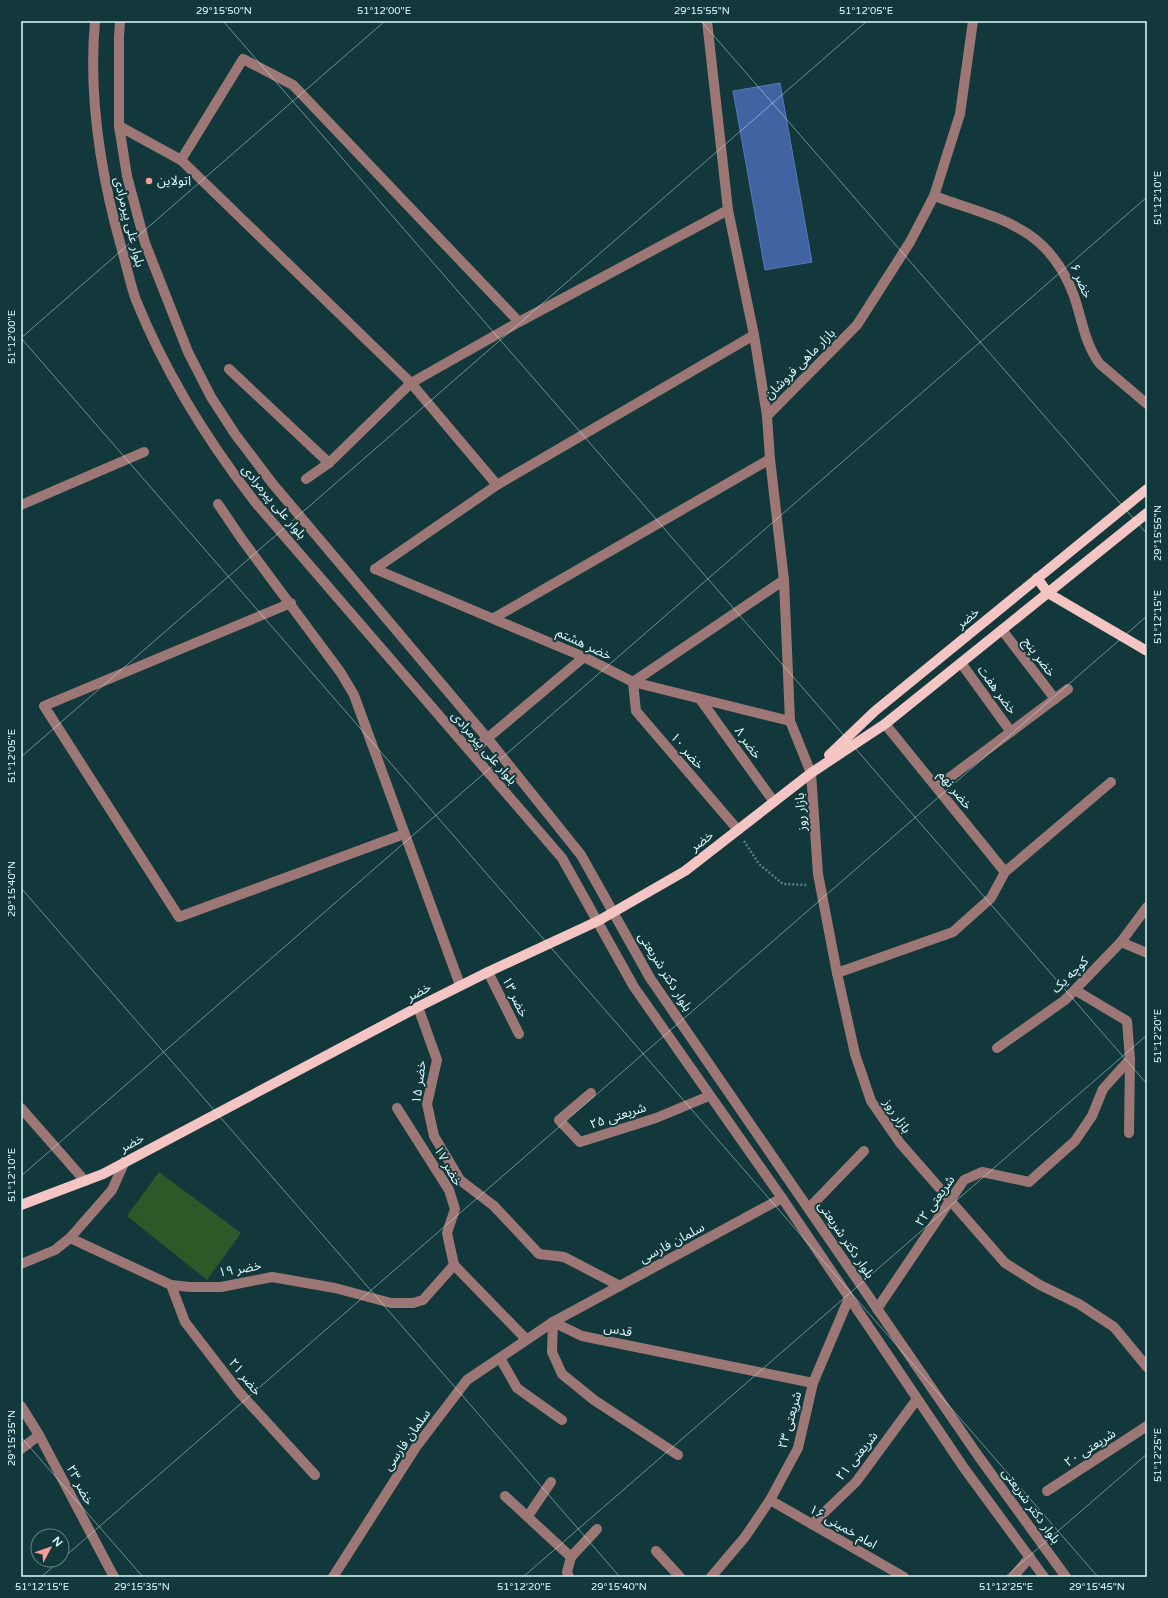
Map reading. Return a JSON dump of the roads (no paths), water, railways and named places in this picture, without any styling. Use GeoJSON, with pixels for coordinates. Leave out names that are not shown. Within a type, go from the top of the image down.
{"type":"FeatureCollection","features":[{"type":"Feature","properties":{"kind":"main road","name":"خضر"},"geometry":{"type":"LineString","coordinates":[[811,774],[875,711],[1147,489]]}},
{"type":"Feature","properties":{"kind":"main road","name":"خضر"},"geometry":{"type":"LineString","coordinates":[[21,1205],[103,1174],[460,985],[598,921],[685,870],[811,774],[885,724],[1048,593],[1145,518]]}},
{"type":"Feature","properties":{"kind":"main road"},"geometry":{"type":"LineString","coordinates":[[1037,578],[1048,593],[1147,651]]}},
{"type":"Feature","properties":{"kind":"street","name":"بلوار علی پیرمرادی"},"geometry":{"type":"LineString","coordinates":[[95,21],[94,102],[103,172],[114,223],[136,299],[169,369],[222,459],[255,502],[562,858],[598,921]]}},
{"type":"Feature","properties":{"kind":"street","name":"بلوار علی پیرمرادی"},"geometry":{"type":"LineString","coordinates":[[120,21],[118,37],[120,126],[127,176],[145,243],[188,352],[210,397],[235,434],[272,483],[488,739],[581,855],[615,912]]}},
{"type":"Feature","properties":{"kind":"street"},"geometry":{"type":"LineString","coordinates":[[707,21],[728,210],[754,335],[767,416]]}},
{"type":"Feature","properties":{"kind":"street","name":"بازار ماهی فروشان"},"geometry":{"type":"LineString","coordinates":[[811,774],[790,721],[784,580],[770,459],[767,416],[857,325],[910,242],[934,196],[960,114],[973,21]]}},
{"type":"Feature","properties":{"kind":"street"},"geometry":{"type":"LineString","coordinates":[[181,160],[243,60],[293,85],[519,322]]}},
{"type":"Feature","properties":{"kind":"street"},"geometry":{"type":"LineString","coordinates":[[120,126],[181,160],[411,383],[497,485],[754,335]]}},
{"type":"Feature","properties":{"kind":"street","name":"خضر ۶"},"geometry":{"type":"LineString","coordinates":[[934,196],[1005,220],[1038,242],[1050,253],[1066,276],[1081,315],[1090,350],[1094,357],[1100,364],[1147,404]]}},
{"type":"Feature","properties":{"kind":"street"},"geometry":{"type":"LineString","coordinates":[[306,480],[329,463],[411,383],[519,322],[728,210]]}},
{"type":"Feature","properties":{"kind":"street"},"geometry":{"type":"LineString","coordinates":[[229,369],[329,463]]}},
{"type":"Feature","properties":{"kind":"street"},"geometry":{"type":"LineString","coordinates":[[21,505],[144,452]]}},
{"type":"Feature","properties":{"kind":"street"},"geometry":{"type":"LineString","coordinates":[[494,618],[770,459]]}},
{"type":"Feature","properties":{"kind":"street","name":"خضر هشتم"},"geometry":{"type":"LineString","coordinates":[[497,485],[375,569],[584,657],[633,682],[790,721]]}},
{"type":"Feature","properties":{"kind":"street"},"geometry":{"type":"LineString","coordinates":[[218,504],[241,538],[341,672],[354,695],[365,721],[404,834],[460,985]]}},
{"type":"Feature","properties":{"kind":"street"},"geometry":{"type":"LineString","coordinates":[[633,682],[784,580]]}},
{"type":"Feature","properties":{"kind":"street"},"geometry":{"type":"LineString","coordinates":[[291,604],[44,706],[179,917],[404,834]]}},
{"type":"Feature","properties":{"kind":"street","name":"خضر پنج"},"geometry":{"type":"LineString","coordinates":[[1002,630],[1055,699]]}},
{"type":"Feature","properties":{"kind":"street"},"geometry":{"type":"LineString","coordinates":[[471,752],[584,657]]}},
{"type":"Feature","properties":{"kind":"street","name":"خضر هفت"},"geometry":{"type":"LineString","coordinates":[[961,663],[1011,732]]}},
{"type":"Feature","properties":{"kind":"street","name":"خضر ۱۰"},"geometry":{"type":"LineString","coordinates":[[633,682],[636,711],[738,830]]}},
{"type":"Feature","properties":{"kind":"street"},"geometry":{"type":"LineString","coordinates":[[937,787],[1068,689]]}},
{"type":"Feature","properties":{"kind":"street","name":"خضر ۸"},"geometry":{"type":"LineString","coordinates":[[700,698],[774,802]]}},
{"type":"Feature","properties":{"kind":"street","name":"خضر نهم"},"geometry":{"type":"LineString","coordinates":[[885,724],[1005,872]]}},
{"type":"Feature","properties":{"kind":"street","name":"بازار روز"},"geometry":{"type":"LineString","coordinates":[[811,774],[821,886],[837,973],[855,1054],[871,1101],[900,1143],[1005,1263],[1040,1285],[1079,1304],[1114,1328],[1147,1367]]}},
{"type":"Feature","properties":{"kind":"street"},"geometry":{"type":"LineString","coordinates":[[837,973],[953,932],[991,898],[1005,872],[1111,782]]}},
{"type":"Feature","properties":{"kind":"street","name":"کوچه یک"},"geometry":{"type":"LineString","coordinates":[[997,1048],[1064,1000],[1075,990],[1121,942],[1147,907]]}},
{"type":"Feature","properties":{"kind":"street","name":"بلوار دکتر شریعتی"},"geometry":{"type":"LineString","coordinates":[[615,912],[650,978],[979,1457],[1066,1577]]}},
{"type":"Feature","properties":{"kind":"street"},"geometry":{"type":"LineString","coordinates":[[598,921],[634,987],[782,1198],[964,1468],[1044,1577]]}},
{"type":"Feature","properties":{"kind":"street"},"geometry":{"type":"LineString","coordinates":[[1121,942],[1147,953]]}},
{"type":"Feature","properties":{"kind":"street","name":"خضر ۱۳"},"geometry":{"type":"LineString","coordinates":[[488,972],[519,1034]]}},
{"type":"Feature","properties":{"kind":"street"},"geometry":{"type":"LineString","coordinates":[[634,987],[638,982],[650,978]]}},
{"type":"Feature","properties":{"kind":"street"},"geometry":{"type":"LineString","coordinates":[[1075,990],[1127,1021],[1130,1059],[1129,1133]]}},
{"type":"Feature","properties":{"kind":"street","name":"خضر ۱۵"},"geometry":{"type":"LineString","coordinates":[[418,1007],[437,1060],[427,1104],[434,1136],[460,1180],[494,1206],[539,1254],[564,1257],[620,1286]]}},
{"type":"Feature","properties":{"kind":"street","name":"شریعتی ۲۲"},"geometry":{"type":"LineString","coordinates":[[877,1309],[964,1180],[982,1172],[1029,1182],[1075,1141],[1092,1116],[1103,1089],[1130,1059]]}},
{"type":"Feature","properties":{"kind":"street","name":"شریعتی ۲۵"},"geometry":{"type":"LineString","coordinates":[[591,1094],[559,1120],[580,1142],[656,1118],[709,1096]]}},
{"type":"Feature","properties":{"kind":"street"},"geometry":{"type":"LineString","coordinates":[[21,1108],[85,1181]]}},
{"type":"Feature","properties":{"kind":"street","name":"خضر ۱۷"},"geometry":{"type":"LineString","coordinates":[[397,1108],[449,1190],[455,1210],[447,1233],[454,1265]]}},
{"type":"Feature","properties":{"kind":"street"},"geometry":{"type":"LineString","coordinates":[[808,1208],[864,1152]]}},
{"type":"Feature","properties":{"kind":"street"},"geometry":{"type":"LineString","coordinates":[[21,1264],[55,1250],[70,1238],[112,1190],[125,1161]]}},
{"type":"Feature","properties":{"kind":"street","name":"سلمان فارسی"},"geometry":{"type":"LineString","coordinates":[[553,1322],[782,1198]]}},
{"type":"Feature","properties":{"kind":"street","name":"خضر ۱۹"},"geometry":{"type":"LineString","coordinates":[[70,1238],[172,1285],[221,1287],[272,1277],[335,1288],[391,1303],[413,1303],[423,1300],[454,1265]]}},
{"type":"Feature","properties":{"kind":"street"},"geometry":{"type":"LineString","coordinates":[[454,1265],[526,1339],[553,1322]]}},
{"type":"Feature","properties":{"kind":"street","name":"خضر ۲۱"},"geometry":{"type":"LineString","coordinates":[[172,1285],[186,1322],[238,1392],[315,1475]]}},
{"type":"Feature","properties":{"kind":"street","name":"شریعتی ۲۳"},"geometry":{"type":"LineString","coordinates":[[711,1577],[745,1537],[770,1500],[798,1448],[813,1383],[850,1298]]}},
{"type":"Feature","properties":{"kind":"street"},"geometry":{"type":"LineString","coordinates":[[553,1322],[552,1352],[562,1374],[594,1400],[678,1455]]}},
{"type":"Feature","properties":{"kind":"street","name":"قدس"},"geometry":{"type":"LineString","coordinates":[[553,1322],[582,1336],[813,1383]]}},
{"type":"Feature","properties":{"kind":"street","name":"سلمان فارسی"},"geometry":{"type":"LineString","coordinates":[[333,1577],[416,1446],[467,1380],[526,1339]]}},
{"type":"Feature","properties":{"kind":"street"},"geometry":{"type":"LineString","coordinates":[[500,1358],[517,1388],[562,1420]]}},
{"type":"Feature","properties":{"kind":"street","name":"شریعتی ۲۱"},"geometry":{"type":"LineString","coordinates":[[812,1524],[856,1482],[918,1399]]}},
{"type":"Feature","properties":{"kind":"street","name":"خضر ۲۳"},"geometry":{"type":"LineString","coordinates":[[21,1406],[39,1435],[114,1577]]}},
{"type":"Feature","properties":{"kind":"street","name":"شریعتی ۲۰"},"geometry":{"type":"LineString","coordinates":[[1047,1491],[1147,1426]]}},
{"type":"Feature","properties":{"kind":"street"},"geometry":{"type":"LineString","coordinates":[[21,1449],[39,1435]]}},
{"type":"Feature","properties":{"kind":"street"},"geometry":{"type":"LineString","coordinates":[[528,1516],[551,1482]]}},
{"type":"Feature","properties":{"kind":"street"},"geometry":{"type":"LineString","coordinates":[[505,1496],[571,1557]]}},
{"type":"Feature","properties":{"kind":"street","name":"امام خمینی ۱۶"},"geometry":{"type":"LineString","coordinates":[[770,1500],[904,1577]]}},
{"type":"Feature","properties":{"kind":"street"},"geometry":{"type":"LineString","coordinates":[[569,1577],[567,1572],[571,1557],[597,1529]]}},
{"type":"Feature","properties":{"kind":"street"},"geometry":{"type":"LineString","coordinates":[[656,1552],[680,1577]]}},
{"type":"Feature","properties":{"kind":"street"},"geometry":{"type":"LineString","coordinates":[[1013,1577],[1030,1557]]}},
{"type":"Feature","properties":{"kind":"place","name":"اتولاین"},"geometry":{"type":"Point","coordinates":[149,181]}}]}
